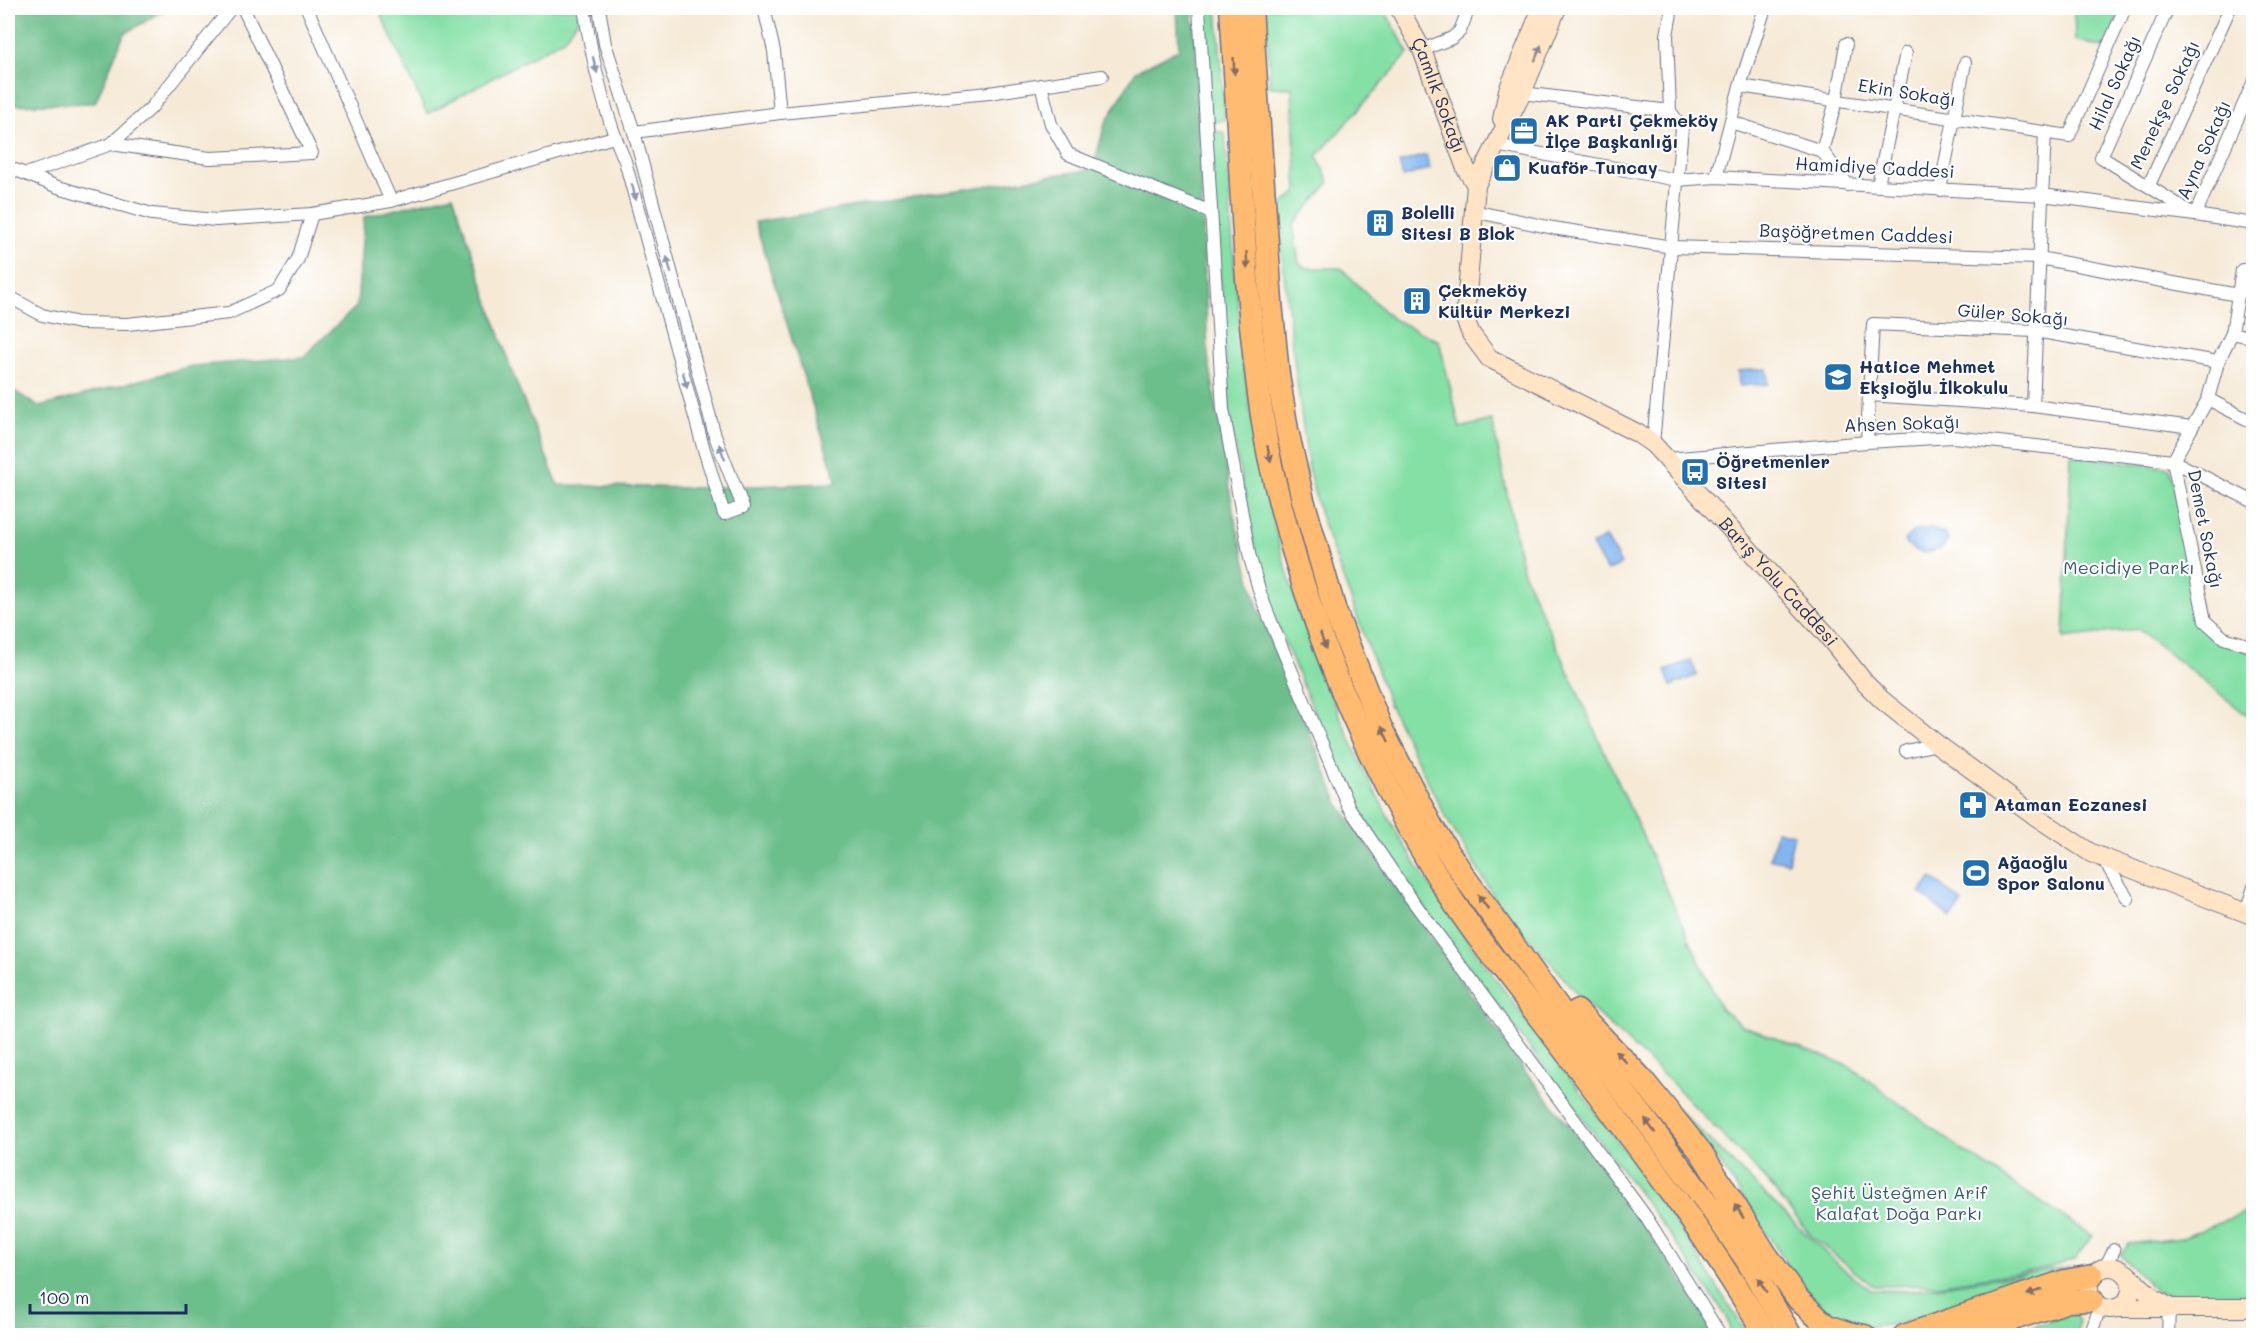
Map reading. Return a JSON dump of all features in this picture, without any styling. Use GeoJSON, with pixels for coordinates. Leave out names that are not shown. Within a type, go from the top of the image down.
{"type":"FeatureCollection","features":[{"type":"Feature","properties":{"kind":"highway"},"geometry":{"type":"LineString","coordinates":[[1230,8],[1249,294],[1266,436],[1285,521],[1306,592],[1353,722],[1388,791],[1452,901],[1651,1163],[1733,1279],[1766,1335]]}},
{"type":"Feature","properties":{"kind":"highway"},"geometry":{"type":"LineString","coordinates":[[1251,8],[1270,290],[1278,374],[1287,430],[1302,500],[1335,611],[1381,728],[1432,827],[1466,879],[1566,1018],[1713,1211],[1752,1269],[1791,1335]]}},
{"type":"Feature","properties":{"kind":"highway"},"geometry":{"type":"LineString","coordinates":[[1505,933],[1533,960],[1565,999],[1641,1078],[1694,1143],[1799,1300],[1827,1326],[1848,1333],[1865,1335]]}},
{"type":"Feature","properties":{"kind":"highway"},"geometry":{"type":"LineString","coordinates":[[1883,1335],[1965,1325],[2065,1281],[2098,1271]]}},
{"type":"Feature","properties":{"kind":"highway"},"geometry":{"type":"LineString","coordinates":[[1904,1335],[1965,1325],[2068,1301],[2103,1305]]}},
{"type":"Feature","properties":{"kind":"main road","name":"Çamlık Sokağı"},"geometry":{"type":"LineString","coordinates":[[1399,8],[1422,50],[1466,169],[1476,185]]}},
{"type":"Feature","properties":{"kind":"main road"},"geometry":{"type":"LineString","coordinates":[[1496,144],[1508,90],[1542,8]]}},
{"type":"Feature","properties":{"kind":"main road"},"geometry":{"type":"LineString","coordinates":[[1473,211],[1476,185],[1522,93],[1557,8]]}},
{"type":"Feature","properties":{"kind":"main road","name":"Barış Yolu Caddesi"},"geometry":{"type":"LineString","coordinates":[[1473,211],[1465,319],[1471,334],[1489,358],[1637,433],[1653,444],[1826,634],[1864,683],[1937,744],[2038,818],[2091,853],[2250,914]]}},
{"type":"Feature","properties":{"kind":"main road"},"geometry":{"type":"LineString","coordinates":[[2169,1307],[2153,1298],[2119,1268],[2098,1271],[2088,1288],[2103,1305],[2169,1307],[2253,1308]]}},
{"type":"Feature","properties":{"kind":"main road"},"geometry":{"type":"LineString","coordinates":[[2103,1305],[2122,1305],[2130,1296],[2131,1284],[2125,1273]]}},
{"type":"Feature","properties":{"kind":"street"},"geometry":{"type":"LineString","coordinates":[[26,174],[111,144],[151,108],[231,8]]}},
{"type":"Feature","properties":{"kind":"street"},"geometry":{"type":"LineString","coordinates":[[111,144],[210,158],[312,153],[243,8]]}},
{"type":"Feature","properties":{"kind":"street"},"geometry":{"type":"LineString","coordinates":[[307,8],[391,201]]}},
{"type":"Feature","properties":{"kind":"street"},"geometry":{"type":"LineString","coordinates":[[584,8],[589,43],[614,137],[625,161],[702,443],[724,514],[743,507],[715,436],[634,132],[605,44],[599,8]]}},
{"type":"Feature","properties":{"kind":"street"},"geometry":{"type":"LineString","coordinates":[[764,8],[774,51],[780,113]]}},
{"type":"Feature","properties":{"kind":"street"},"geometry":{"type":"LineString","coordinates":[[1199,8],[1223,409],[1250,558],[1261,596],[1348,806],[1407,893],[1646,1217],[1721,1335]]}},
{"type":"Feature","properties":{"kind":"street"},"geometry":{"type":"LineString","coordinates":[[1422,50],[1452,38],[1460,31],[1470,8]]}},
{"type":"Feature","properties":{"kind":"street"},"geometry":{"type":"LineString","coordinates":[[1653,444],[1683,128],[1670,111],[1667,35],[1672,8]]}},
{"type":"Feature","properties":{"kind":"street"},"geometry":{"type":"LineString","coordinates":[[1716,177],[1740,86],[1766,8]]}},
{"type":"Feature","properties":{"kind":"street","name":"Ekin Sokağı"},"geometry":{"type":"LineString","coordinates":[[1740,86],[2069,136],[2124,8]]}},
{"type":"Feature","properties":{"kind":"street","name":"Hilal Sokağı"},"geometry":{"type":"LineString","coordinates":[[2148,185],[2101,157],[2168,8]]}},
{"type":"Feature","properties":{"kind":"street","name":"Menekşe Sokağı"},"geometry":{"type":"LineString","coordinates":[[2148,185],[2230,8]]}},
{"type":"Feature","properties":{"kind":"street"},"geometry":{"type":"LineString","coordinates":[[1822,151],[1836,101],[1846,44]]}},
{"type":"Feature","properties":{"kind":"street"},"geometry":{"type":"LineString","coordinates":[[1878,185],[1906,53]]}},
{"type":"Feature","properties":{"kind":"street"},"geometry":{"type":"LineString","coordinates":[[1941,190],[1965,63]]}},
{"type":"Feature","properties":{"kind":"street"},"geometry":{"type":"LineString","coordinates":[[634,132],[780,113],[989,93],[1102,76]]}},
{"type":"Feature","properties":{"kind":"street","name":"Ayna Sokağı"},"geometry":{"type":"LineString","coordinates":[[2148,185],[2195,214],[2253,81]]}},
{"type":"Feature","properties":{"kind":"street"},"geometry":{"type":"LineString","coordinates":[[1041,85],[1051,124],[1068,154],[1211,212]]}},
{"type":"Feature","properties":{"kind":"street"},"geometry":{"type":"LineString","coordinates":[[1522,93],[1670,111]]}},
{"type":"Feature","properties":{"kind":"street"},"geometry":{"type":"LineString","coordinates":[[1731,122],[1822,151],[1848,184]]}},
{"type":"Feature","properties":{"kind":"street"},"geometry":{"type":"LineString","coordinates":[[614,137],[614,131],[620,125],[628,125],[634,132]]}},
{"type":"Feature","properties":{"kind":"street"},"geometry":{"type":"LineString","coordinates":[[2033,406],[2045,132]]}},
{"type":"Feature","properties":{"kind":"street"},"geometry":{"type":"LineString","coordinates":[[8,167],[58,187],[152,214],[216,220],[312,214],[391,201],[614,137]]}},
{"type":"Feature","properties":{"kind":"street","name":"Hamidiye Caddesi"},"geometry":{"type":"LineString","coordinates":[[1496,144],[1677,180],[1716,177],[2042,195],[2195,214],[2253,224]]}},
{"type":"Feature","properties":{"kind":"street","name":"Başöğretmen Caddesi"},"geometry":{"type":"LineString","coordinates":[[1473,211],[1553,228],[1672,247],[2039,258],[2238,295]]}},
{"type":"Feature","properties":{"kind":"street"},"geometry":{"type":"LineString","coordinates":[[8,296],[42,315],[79,323],[127,324],[229,313],[279,290],[298,259],[312,214]]}},
{"type":"Feature","properties":{"kind":"street","name":"Demet Sokağı"},"geometry":{"type":"LineString","coordinates":[[2253,271],[2242,270],[2232,333],[2218,362],[2208,399],[2174,461],[2205,621],[2224,638],[2253,647]]}},
{"type":"Feature","properties":{"kind":"street","name":"Güler Sokağı"},"geometry":{"type":"LineString","coordinates":[[1869,395],[1873,324],[2036,331],[2218,362]]}},
{"type":"Feature","properties":{"kind":"street"},"geometry":{"type":"LineString","coordinates":[[2232,333],[2253,338]]}},
{"type":"Feature","properties":{"kind":"street"},"geometry":{"type":"LineString","coordinates":[[1867,442],[1869,395],[2033,406],[2192,427]]}},
{"type":"Feature","properties":{"kind":"street"},"geometry":{"type":"LineString","coordinates":[[2208,399],[2253,423]]}},
{"type":"Feature","properties":{"kind":"street","name":"Ahsen Sokağı"},"geometry":{"type":"LineString","coordinates":[[1668,459],[1953,437],[2174,461]]}},
{"type":"Feature","properties":{"kind":"street"},"geometry":{"type":"LineString","coordinates":[[2174,461],[2253,502]]}},
{"type":"Feature","properties":{"kind":"street"},"geometry":{"type":"LineString","coordinates":[[1906,751],[1937,744]]}},
{"type":"Feature","properties":{"kind":"street"},"geometry":{"type":"LineString","coordinates":[[2102,857],[2128,899]]}},
{"type":"Feature","properties":{"kind":"street"},"geometry":{"type":"LineString","coordinates":[[2250,914],[2253,887]]}},
{"type":"Feature","properties":{"kind":"street"},"geometry":{"type":"LineString","coordinates":[[2098,1271],[2114,1250]]}},
{"type":"Feature","properties":{"kind":"street"},"geometry":{"type":"LineString","coordinates":[[2090,1335],[2103,1305]]}},
{"type":"Feature","properties":{"kind":"street"},"geometry":{"type":"LineString","coordinates":[[2168,1335],[2169,1307]]}},
{"type":"Feature","properties":{"kind":"green space"},"geometry":{"type":"Polygon","coordinates":[[[8,8],[168,8],[124,34],[95,103],[8,105],[8,8]]]}},
{"type":"Feature","properties":{"kind":"green space"},"geometry":{"type":"Polygon","coordinates":[[[378,8],[578,8],[579,18],[564,39],[427,114],[378,8]]]}},
{"type":"Feature","properties":{"kind":"green space"},"geometry":{"type":"Polygon","coordinates":[[[1177,8],[1192,8],[1196,47],[1208,355],[1234,516],[1258,608],[1340,806],[1524,1070],[1593,1154],[1695,1299],[1713,1327],[1713,1335],[8,1335],[8,387],[39,407],[192,366],[303,357],[357,306],[364,217],[453,195],[512,372],[558,485],[694,488],[837,483],[755,222],[1093,169],[1105,124],[1136,71],[1179,49],[1177,8]]]}},
{"type":"Feature","properties":{"kind":"green space"},"geometry":{"type":"Polygon","coordinates":[[[1203,8],[1217,8],[1225,120],[1214,122],[1215,132],[1225,132],[1239,317],[1253,427],[1263,479],[1291,585],[1329,691],[1375,791],[1416,865],[1487,967],[1643,1176],[1748,1335],[1731,1335],[1727,1317],[1660,1221],[1421,903],[1353,802],[1266,599],[1228,409],[1203,8]]]}},
{"type":"Feature","properties":{"kind":"green space","name":"Şehit Üsteğmen Arif Kalafat Doğa Parkı"},"geometry":{"type":"Polygon","coordinates":[[[1266,8],[1383,8],[1409,53],[1317,156],[1329,183],[1293,225],[1299,263],[1306,268],[1341,268],[1391,318],[1439,341],[1460,428],[1492,420],[1523,572],[1721,1009],[1743,1026],[1849,1066],[1962,1150],[2092,1236],[2075,1259],[2047,1268],[1938,1285],[1873,1286],[1812,1237],[1766,1180],[1671,1082],[1579,997],[1546,956],[1504,913],[1446,818],[1389,704],[1319,512],[1309,471],[1282,256],[1280,206],[1297,192],[1292,88],[1270,87],[1266,8]]]}},
{"type":"Feature","properties":{"kind":"green space"},"geometry":{"type":"Polygon","coordinates":[[[2074,8],[2123,8],[2104,48],[2075,40],[2074,8]]]}},
{"type":"Feature","properties":{"kind":"green space","name":"Mecidiye Parkı"},"geometry":{"type":"Polygon","coordinates":[[[2071,455],[2170,468],[2204,626],[2225,643],[2253,653],[2253,720],[2138,629],[2064,638],[2071,455]]]}},
{"type":"Feature","properties":{"kind":"green space"},"geometry":{"type":"Polygon","coordinates":[[[1670,1102],[1838,1265],[1871,1290],[1909,1291],[2075,1266],[1901,1323],[1861,1329],[1837,1319],[1819,1306],[1801,1285],[1718,1160],[1670,1102]]]}},
{"type":"Feature","properties":{"kind":"green space"},"geometry":{"type":"Polygon","coordinates":[[[2253,1209],[2253,1295],[2174,1296],[2158,1292],[2120,1255],[2129,1244],[2182,1238],[2253,1209]]]}},
{"type":"Feature","properties":{"kind":"green space"},"geometry":{"type":"Polygon","coordinates":[[[2075,1313],[2079,1322],[2077,1335],[2005,1335],[2075,1313]]]}},
{"type":"Feature","properties":{"kind":"water"},"geometry":{"type":"Polygon","coordinates":[[[1426,155],[1430,169],[1403,177],[1399,163],[1426,155]]]}},
{"type":"Feature","properties":{"kind":"water"},"geometry":{"type":"Polygon","coordinates":[[[1767,369],[1768,384],[1739,386],[1738,371],[1767,369]]]}},
{"type":"Feature","properties":{"kind":"water"},"geometry":{"type":"Polygon","coordinates":[[[1930,528],[1946,535],[1948,541],[1938,549],[1928,552],[1912,549],[1907,545],[1905,540],[1912,532],[1930,528]]]}},
{"type":"Feature","properties":{"kind":"water"},"geometry":{"type":"Polygon","coordinates":[[[1606,537],[1621,564],[1607,571],[1592,545],[1606,537]]]}},
{"type":"Feature","properties":{"kind":"water"},"geometry":{"type":"Polygon","coordinates":[[[1691,660],[1697,675],[1671,686],[1665,671],[1691,660]]]}},
{"type":"Feature","properties":{"kind":"water"},"geometry":{"type":"Polygon","coordinates":[[[1776,831],[1794,834],[1788,862],[1770,859],[1776,831]]]}},
{"type":"Feature","properties":{"kind":"water"},"geometry":{"type":"Polygon","coordinates":[[[1932,878],[1963,903],[1951,918],[1920,893],[1932,878]]]}},
{"type":"Feature","properties":{"kind":"place","name":"AK Parti Çekmeköy İlçe Başkanlığı"},"geometry":{"type":"Point","coordinates":[1524,131]}},
{"type":"Feature","properties":{"kind":"place","name":"Kuaför Tuncay"},"geometry":{"type":"Point","coordinates":[1507,168]}},
{"type":"Feature","properties":{"kind":"place","name":"Bolelli Sitesi B Blok"},"geometry":{"type":"Point","coordinates":[1380,223]}},
{"type":"Feature","properties":{"kind":"place","name":"Çekmeköy Kültür Merkezi"},"geometry":{"type":"Point","coordinates":[1417,301]}},
{"type":"Feature","properties":{"kind":"place","name":"Hatice Mehmet Ekşioğlu İlkokulu"},"geometry":{"type":"Point","coordinates":[1838,377]}},
{"type":"Feature","properties":{"kind":"place","name":"Öğretmenler Sitesi"},"geometry":{"type":"Point","coordinates":[1695,472]}},
{"type":"Feature","properties":{"kind":"place","name":"Ataman Eczanesi"},"geometry":{"type":"Point","coordinates":[1973,805]}},
{"type":"Feature","properties":{"kind":"place","name":"Ağaoğlu Spor Salonu"},"geometry":{"type":"Point","coordinates":[1976,873]}}]}
